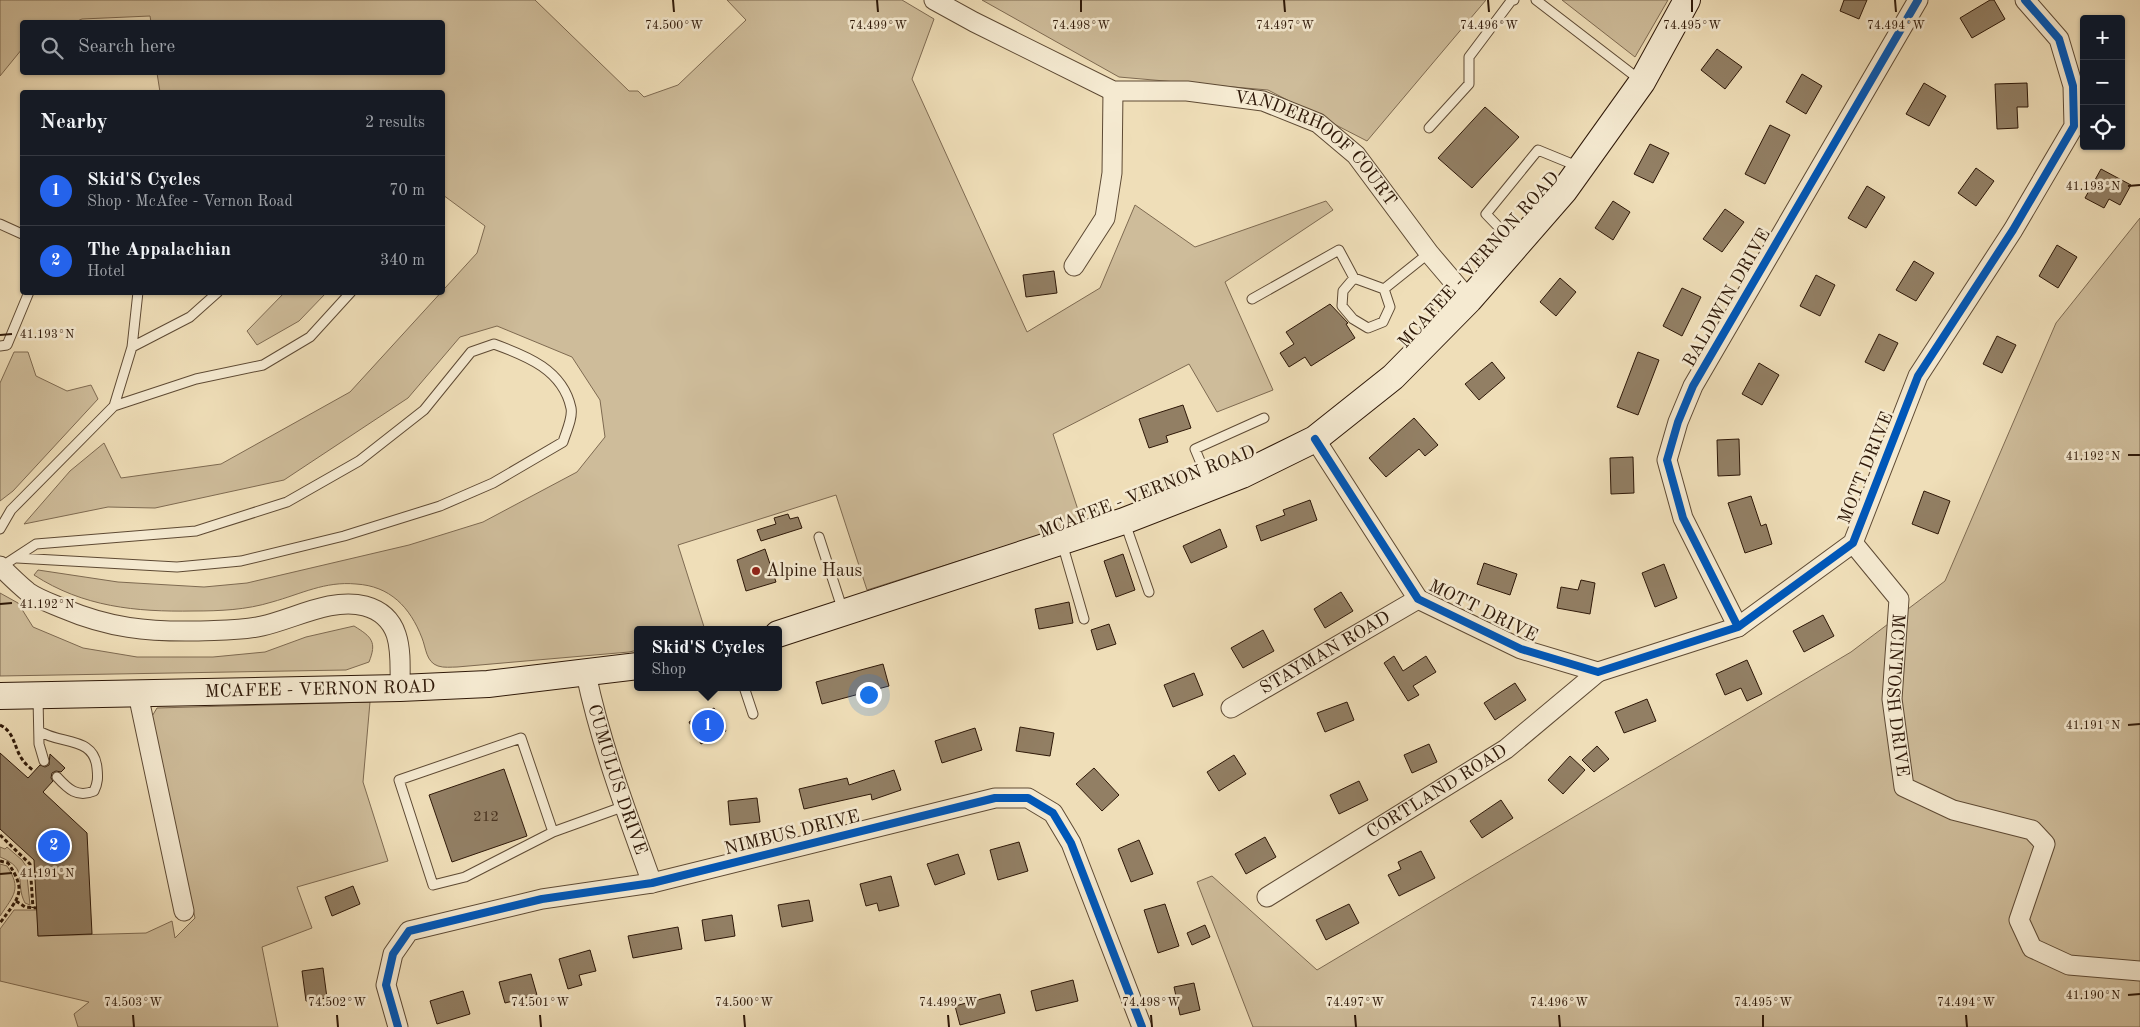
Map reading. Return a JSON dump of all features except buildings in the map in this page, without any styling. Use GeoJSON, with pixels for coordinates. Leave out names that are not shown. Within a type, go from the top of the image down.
{"type":"FeatureCollection","features":[{"type":"Feature","properties":{"kind":"main road","name":"MCAFEE - VERNON ROAD"},"geometry":{"type":"LineString","coordinates":[[782,633],[1124,521],[1211,488],[1315,439],[1393,376],[1469,300],[1564,192],[1642,82],[1687,0]]}},
{"type":"Feature","properties":{"kind":"main road","name":"MCAFEE - VERNON ROAD"},"geometry":{"type":"LineString","coordinates":[[0,696],[400,688],[488,684],[586,674],[634,667]]}},
{"type":"Feature","properties":{"kind":"street","name":"VANDERHOOF COURT"},"geometry":{"type":"LineString","coordinates":[[934,0],[1113,91],[1187,91],[1263,101],[1318,123],[1356,155],[1429,253],[1469,300]]}},
{"type":"Feature","properties":{"kind":"street","name":"BALDWIN DRIVE"},"geometry":{"type":"LineString","coordinates":[[1738,627],[1683,518],[1667,460],[1678,422],[1693,386],[1918,0]]}},
{"type":"Feature","properties":{"kind":"street","name":"MOTT DRIVE"},"geometry":{"type":"LineString","coordinates":[[1315,439],[1418,599],[1521,649],[1598,672],[1738,627],[1852,543],[1918,376],[2013,230],[2074,126],[2073,86],[2059,39],[2025,0]]}},
{"type":"Feature","properties":{"kind":"street"},"geometry":{"type":"LineString","coordinates":[[1074,266],[1105,218],[1112,173],[1113,91]]}},
{"type":"Feature","properties":{"kind":"street","name":"MCINTOSH DRIVE"},"geometry":{"type":"LineString","coordinates":[[1852,543],[1899,599],[1892,699],[1904,787],[1953,810],[2032,830],[2044,844],[2020,920],[2032,948],[2069,965],[2140,971]]}},
{"type":"Feature","properties":{"kind":"street"},"geometry":{"type":"LineString","coordinates":[[6,564],[28,592],[45,601],[84,618],[111,626],[147,631],[238,630],[261,626],[343,604],[366,607],[387,620],[398,638],[400,650],[400,688]]}},
{"type":"Feature","properties":{"kind":"street","name":"STAYMAN ROAD"},"geometry":{"type":"LineString","coordinates":[[1232,708],[1418,599]]}},
{"type":"Feature","properties":{"kind":"street","name":"CORTLAND ROAD"},"geometry":{"type":"LineString","coordinates":[[1267,897],[1506,749],[1598,672]]}},
{"type":"Feature","properties":{"kind":"street","name":"CUMULUS DRIVE"},"geometry":{"type":"LineString","coordinates":[[586,674],[593,709],[652,883]]}},
{"type":"Feature","properties":{"kind":"street"},"geometry":{"type":"LineString","coordinates":[[138,694],[184,911]]}},
{"type":"Feature","properties":{"kind":"street","name":"NIMBUS DRIVE"},"geometry":{"type":"LineString","coordinates":[[398,1027],[386,985],[393,954],[409,931],[542,899],[652,883],[995,798],[1028,798],[1053,813],[1071,843],[1142,1027]]}},
{"type":"Feature","properties":{"kind":"lane"},"geometry":{"type":"LineString","coordinates":[[1429,128],[1469,84],[1469,57],[1510,1],[1514,0]]}},
{"type":"Feature","properties":{"kind":"lane"},"geometry":{"type":"LineString","coordinates":[[1536,0],[1642,82]]}},
{"type":"Feature","properties":{"kind":"lane"},"geometry":{"type":"LineString","coordinates":[[1516,246],[1486,214],[1538,150],[1581,168]]}},
{"type":"Feature","properties":{"kind":"lane"},"geometry":{"type":"LineString","coordinates":[[0,224],[20,233]]}},
{"type":"Feature","properties":{"kind":"lane"},"geometry":{"type":"LineString","coordinates":[[1252,299],[1339,250],[1354,278],[1384,289]]}},
{"type":"Feature","properties":{"kind":"lane"},"geometry":{"type":"LineString","coordinates":[[1384,289],[1429,253]]}},
{"type":"Feature","properties":{"kind":"lane"},"geometry":{"type":"LineString","coordinates":[[1354,278],[1343,291],[1342,306],[1353,319],[1368,328],[1383,322],[1390,308],[1384,289]]}},
{"type":"Feature","properties":{"kind":"lane"},"geometry":{"type":"LineString","coordinates":[[0,346],[7,345],[28,295]]}},
{"type":"Feature","properties":{"kind":"lane"},"geometry":{"type":"LineString","coordinates":[[114,406],[132,347],[138,295]]}},
{"type":"Feature","properties":{"kind":"lane"},"geometry":{"type":"LineString","coordinates":[[132,347],[190,317],[215,295]]}},
{"type":"Feature","properties":{"kind":"lane"},"geometry":{"type":"LineString","coordinates":[[0,529],[11,510],[114,406],[196,379],[263,365],[310,337],[348,295]]}},
{"type":"Feature","properties":{"kind":"lane"},"geometry":{"type":"LineString","coordinates":[[494,344],[544,366],[562,385],[571,410],[563,442],[493,483],[440,506],[344,536],[241,562],[177,567],[6,564],[36,544],[196,531],[287,502],[359,461],[424,410],[471,352],[494,344]]}},
{"type":"Feature","properties":{"kind":"lane"},"geometry":{"type":"LineString","coordinates":[[1211,488],[1195,450],[1264,418]]}},
{"type":"Feature","properties":{"kind":"lane"},"geometry":{"type":"LineString","coordinates":[[1124,521],[1149,592]]}},
{"type":"Feature","properties":{"kind":"lane"},"geometry":{"type":"LineString","coordinates":[[819,537],[844,614]]}},
{"type":"Feature","properties":{"kind":"lane"},"geometry":{"type":"LineString","coordinates":[[1062,542],[1084,619]]}},
{"type":"Feature","properties":{"kind":"lane"},"geometry":{"type":"LineString","coordinates":[[745,691],[753,714]]}},
{"type":"Feature","properties":{"kind":"lane"},"geometry":{"type":"LineString","coordinates":[[38,695],[39,744],[44,761]]}},
{"type":"Feature","properties":{"kind":"lane"},"geometry":{"type":"LineString","coordinates":[[39,731],[49,737],[80,744],[90,750],[96,758],[98,779],[94,791],[85,794],[76,793],[69,790],[57,777]]}},
{"type":"Feature","properties":{"kind":"lane"},"geometry":{"type":"LineString","coordinates":[[553,832],[521,738],[399,780],[433,885],[465,877],[553,832],[625,806]]}},
{"type":"Feature","properties":{"kind":"path"},"geometry":{"type":"LineString","coordinates":[[0,725],[6,728],[17,745],[21,759],[34,771]]}},
{"type":"Feature","properties":{"kind":"path"},"geometry":{"type":"LineString","coordinates":[[0,835],[30,864],[35,908],[25,907],[16,901]]}},
{"type":"Feature","properties":{"kind":"path"},"geometry":{"type":"LineString","coordinates":[[0,861],[8,863],[18,878],[19,896],[0,923]]}},
{"type":"Feature","properties":{"kind":"shaded area"},"geometry":{"type":"Polygon","coordinates":[[[0,0],[535,0],[629,91],[638,91],[644,97],[678,85],[746,20],[727,0],[902,0],[934,19],[912,79],[1027,332],[1100,288],[1135,205],[1195,247],[1326,201],[1333,210],[1225,282],[1273,390],[1217,412],[1189,364],[1053,434],[1082,522],[867,590],[836,495],[678,545],[704,626],[634,626],[634,651],[629,652],[443,667],[434,664],[429,658],[417,627],[405,608],[389,594],[368,586],[334,584],[262,605],[213,611],[172,611],[131,608],[91,601],[53,586],[34,575],[38,570],[118,582],[204,587],[247,583],[409,545],[483,522],[577,472],[605,437],[600,400],[572,357],[497,326],[460,337],[408,398],[284,480],[155,508],[108,507],[24,524],[70,471],[104,443],[121,478],[221,464],[350,392],[439,295],[445,295],[445,288],[477,253],[485,226],[445,196],[445,90],[160,90],[157,75],[445,75],[445,20],[151,20],[150,16],[80,20],[20,20],[20,51],[0,76],[0,0]]]}},
{"type":"Feature","properties":{"kind":"shaded area"},"geometry":{"type":"Polygon","coordinates":[[[982,0],[1486,0],[1367,141],[1268,90],[1119,77],[982,0]]]}},
{"type":"Feature","properties":{"kind":"shaded area"},"geometry":{"type":"Polygon","coordinates":[[[1562,0],[1668,0],[1635,57],[1562,0]]]}},
{"type":"Feature","properties":{"kind":"shaded area"},"geometry":{"type":"Polygon","coordinates":[[[2140,218],[2140,1027],[1253,1027],[1197,882],[1212,876],[1317,970],[1851,652],[1945,581],[2056,323],[2140,218]]]}},
{"type":"Feature","properties":{"kind":"shaded area"},"geometry":{"type":"Polygon","coordinates":[[[282,295],[324,295],[299,321],[257,345],[247,331],[282,295]]]}},
{"type":"Feature","properties":{"kind":"shaded area"},"geometry":{"type":"Polygon","coordinates":[[[14,352],[28,352],[36,376],[67,391],[91,385],[98,399],[13,491],[0,501],[0,383],[14,352]]]}},
{"type":"Feature","properties":{"kind":"shaded area"},"geometry":{"type":"Polygon","coordinates":[[[0,593],[18,603],[33,627],[83,648],[137,657],[213,657],[265,652],[306,637],[354,626],[369,637],[373,649],[369,662],[346,670],[0,676],[0,593]]]}},
{"type":"Feature","properties":{"kind":"shaded area"},"geometry":{"type":"Polygon","coordinates":[[[370,702],[363,782],[388,861],[297,887],[312,928],[262,947],[278,1027],[78,1027],[74,1014],[89,1002],[0,981],[0,929],[14,910],[37,910],[38,936],[146,933],[172,921],[175,938],[195,918],[151,718],[157,708],[370,702]]]}},
{"type":"Feature","properties":{"kind":"shaded area"},"geometry":{"type":"Polygon","coordinates":[[[0,847],[5,849],[7,847],[26,866],[30,905],[25,903],[22,895],[18,871],[15,866],[0,857],[0,847]]]}},
{"type":"Feature","properties":{"kind":"shaded area"},"geometry":{"type":"Polygon","coordinates":[[[0,864],[7,866],[12,874],[15,886],[12,897],[0,916],[0,864]]]}},
{"type":"Feature","properties":{"kind":"cycle path"},"geometry":{"type":"LineString","coordinates":[[1738,627],[1683,518],[1667,460],[1678,422],[1693,386],[1918,0]]}},
{"type":"Feature","properties":{"kind":"cycle path"},"geometry":{"type":"LineString","coordinates":[[1315,439],[1418,599],[1521,649],[1598,672],[1738,627],[1853,543],[1918,376],[2013,230],[2074,126],[2073,86],[2059,39],[2025,0]]}},
{"type":"Feature","properties":{"kind":"cycle path"},"geometry":{"type":"LineString","coordinates":[[398,1027],[386,985],[393,954],[409,931],[542,899],[652,883],[995,798],[1028,798],[1053,813],[1071,843],[1142,1027]]}},
{"type":"Feature","properties":{"kind":"place","name":"Alpine Haus"},"geometry":{"type":"Point","coordinates":[756,571]}},
{"type":"Feature","properties":{"kind":"place","name":"Skid'S Cycles"},"geometry":{"type":"Point","coordinates":[708,726]}},
{"type":"Feature","properties":{"kind":"place","name":"The Appalachian"},"geometry":{"type":"Point","coordinates":[54,846]}}]}
